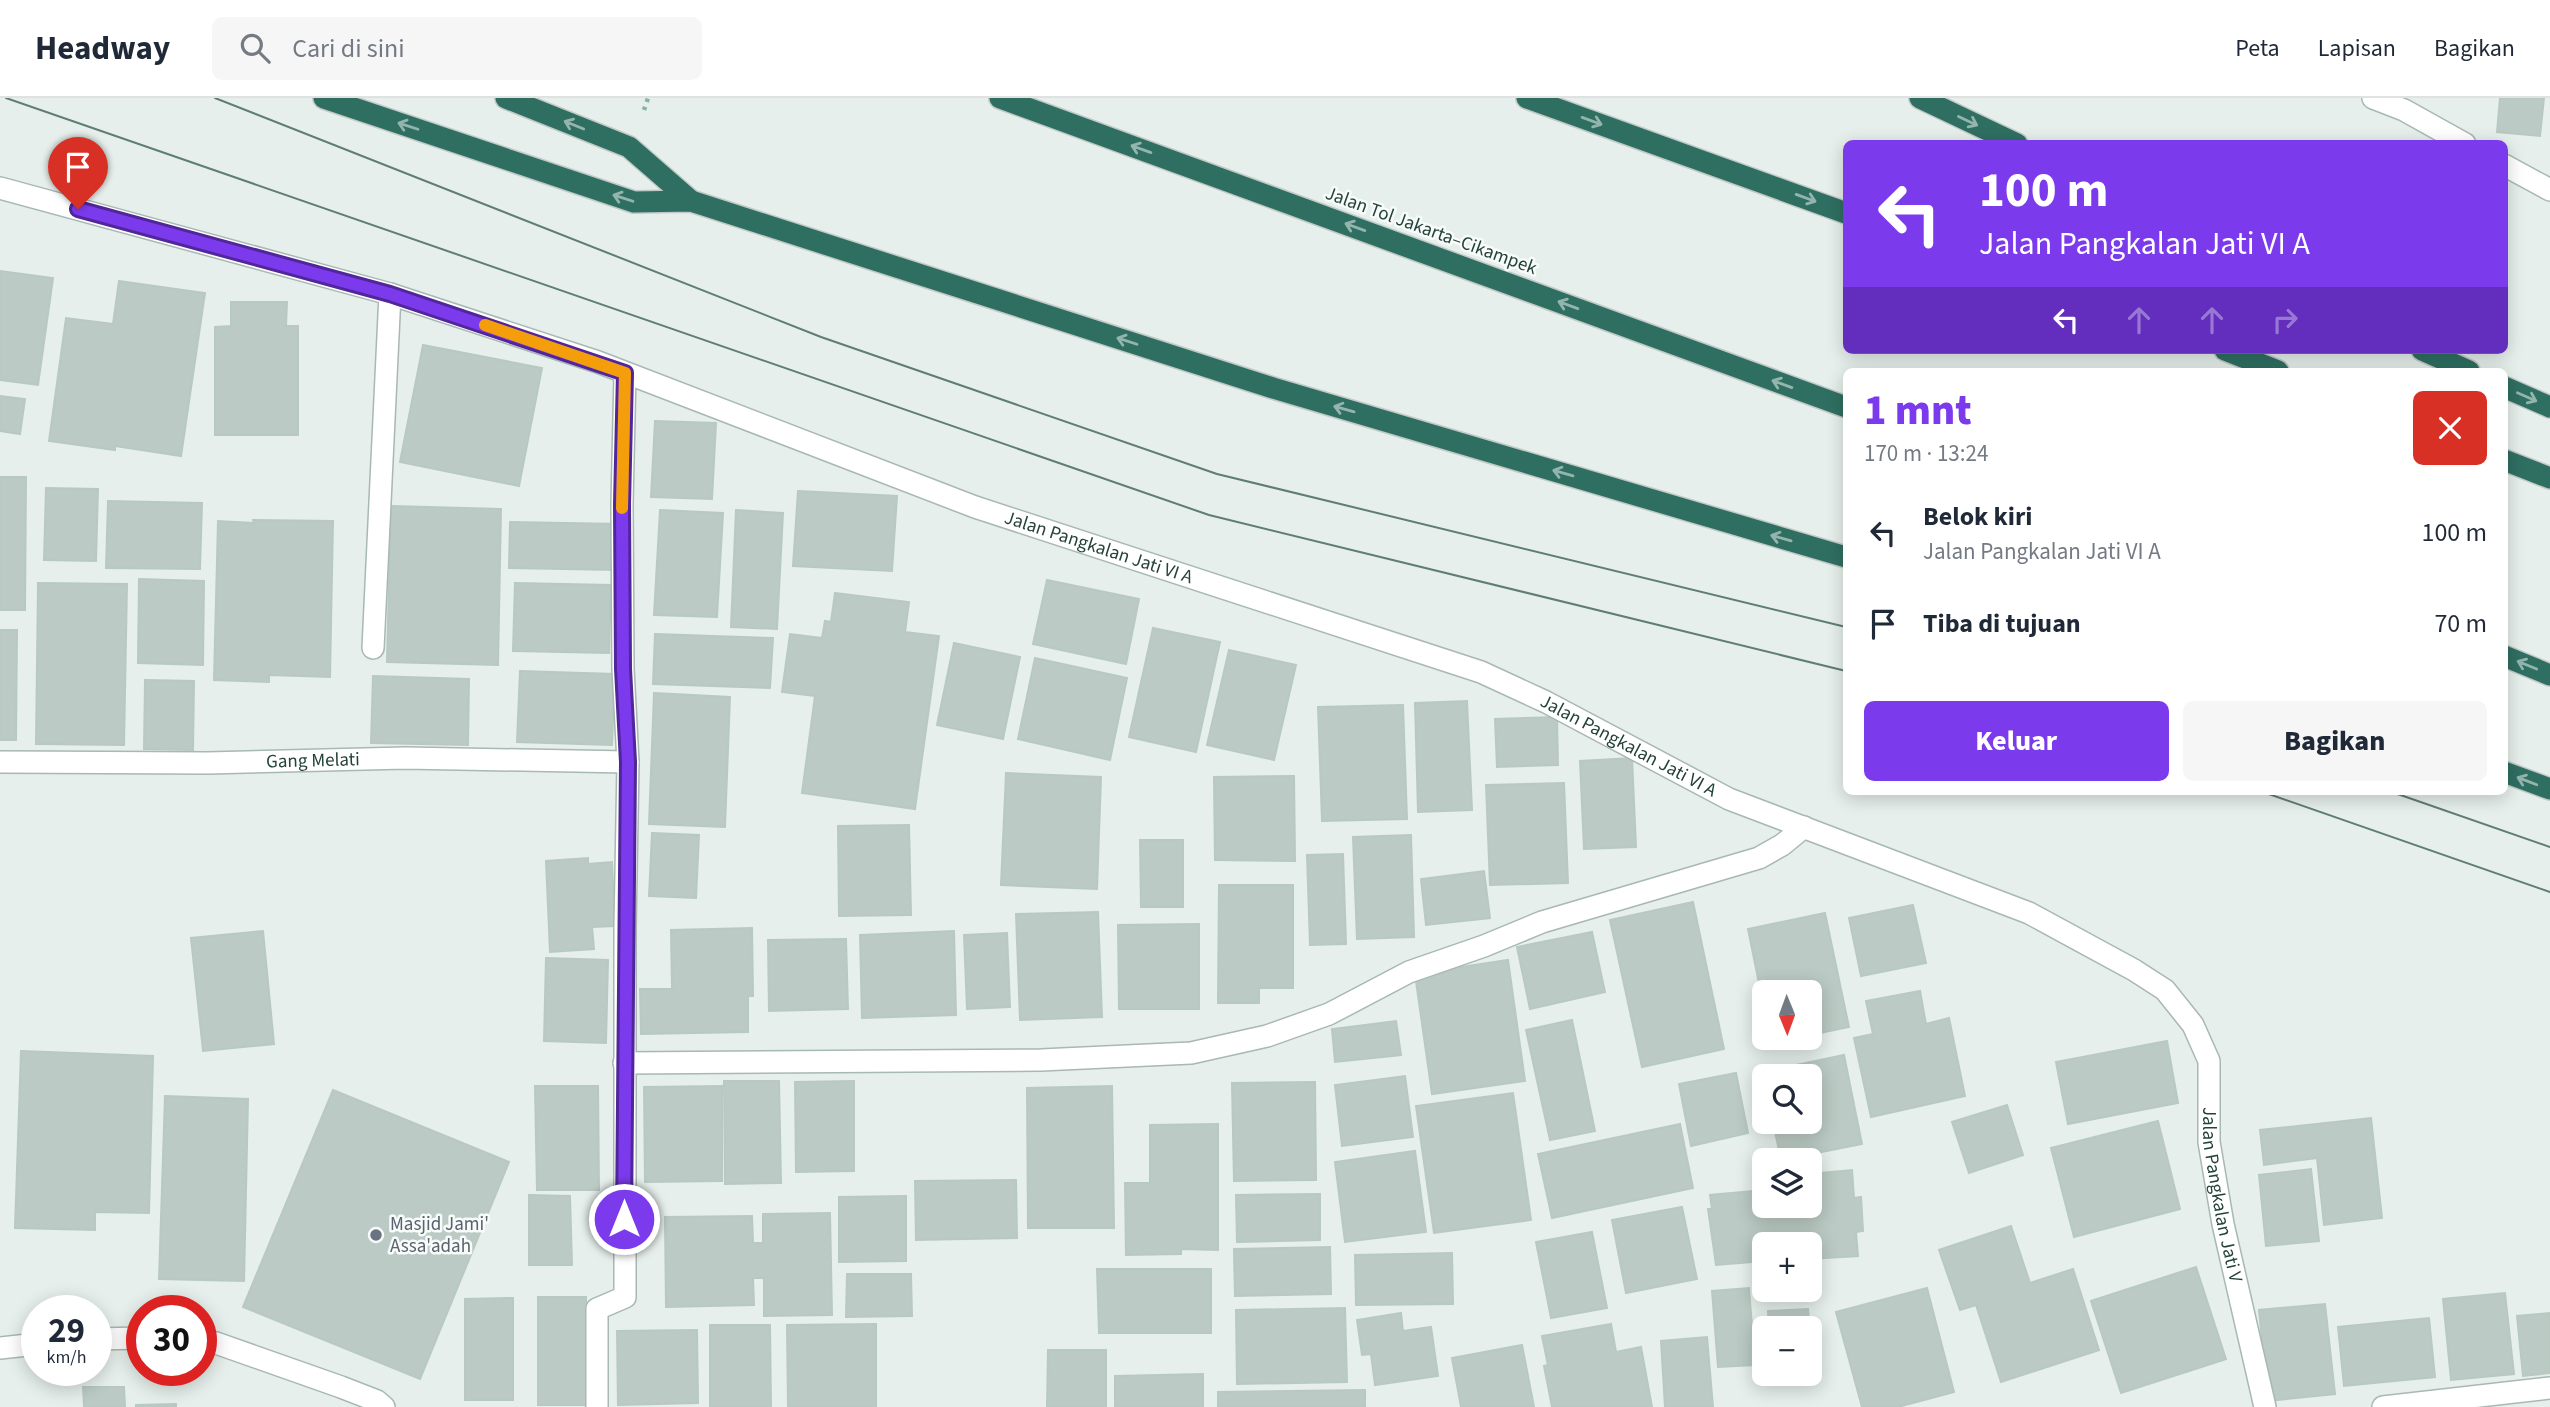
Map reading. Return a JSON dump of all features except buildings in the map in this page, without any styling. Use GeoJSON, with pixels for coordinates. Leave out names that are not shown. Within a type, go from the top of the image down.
{"type":"FeatureCollection","features":[{"type":"Feature","properties":{"kind":"highway"},"geometry":{"type":"LineString","coordinates":[[324,98],[634,202],[691,201],[1273,388],[1843,556]]}},
{"type":"Feature","properties":{"kind":"highway"},"geometry":{"type":"LineString","coordinates":[[506,98],[629,146],[691,201]]}},
{"type":"Feature","properties":{"kind":"highway","name":"Jalan Tol Jakarta–Cikampek"},"geometry":{"type":"LineString","coordinates":[[1000,98],[1843,406]]}},
{"type":"Feature","properties":{"kind":"highway"},"geometry":{"type":"LineString","coordinates":[[1527,98],[1843,212]]}},
{"type":"Feature","properties":{"kind":"highway"},"geometry":{"type":"LineString","coordinates":[[1920,98],[2009,140]]}},
{"type":"Feature","properties":{"kind":"highway"},"geometry":{"type":"LineString","coordinates":[[2235,354],[2270,368]]}},
{"type":"Feature","properties":{"kind":"highway"},"geometry":{"type":"LineString","coordinates":[[2432,354],[2462,368]]}},
{"type":"Feature","properties":{"kind":"highway"},"geometry":{"type":"LineString","coordinates":[[2508,389],[2550,407]]}},
{"type":"Feature","properties":{"kind":"highway"},"geometry":{"type":"LineString","coordinates":[[2508,462],[2550,478]]}},
{"type":"Feature","properties":{"kind":"highway"},"geometry":{"type":"LineString","coordinates":[[2508,658],[2550,675]]}},
{"type":"Feature","properties":{"kind":"highway"},"geometry":{"type":"LineString","coordinates":[[2508,773],[2550,789]]}},
{"type":"Feature","properties":{"kind":"street"},"geometry":{"type":"LineString","coordinates":[[2373,98],[2404,110],[2458,140]]}},
{"type":"Feature","properties":{"kind":"street"},"geometry":{"type":"LineString","coordinates":[[2508,167],[2550,190]]}},
{"type":"Feature","properties":{"kind":"street","name":"Jalan Pangkalan Jati VI A"},"geometry":{"type":"LineString","coordinates":[[0,188],[390,294],[625,373],[975,507],[1481,672],[1546,702],[1729,799],[2029,913],[2134,970],[2165,990]]}},
{"type":"Feature","properties":{"kind":"street"},"geometry":{"type":"LineString","coordinates":[[373,648],[390,294]]}},
{"type":"Feature","properties":{"kind":"street"},"geometry":{"type":"LineString","coordinates":[[597,1407],[597,1309],[625,1297],[624,1063],[628,762],[622,587],[625,373]]}},
{"type":"Feature","properties":{"kind":"street","name":"Gang Melati"},"geometry":{"type":"LineString","coordinates":[[0,762],[208,763],[405,758],[628,762]]}},
{"type":"Feature","properties":{"kind":"street"},"geometry":{"type":"LineString","coordinates":[[624,1063],[1041,1060],[1191,1053],[1267,1036],[1329,1014],[1409,972],[1485,946],[1542,922],[1759,858],[1782,845],[1804,827]]}},
{"type":"Feature","properties":{"kind":"street","name":"Jalan Pangkalan Jati V"},"geometry":{"type":"LineString","coordinates":[[2165,990],[2193,1025],[2209,1061],[2210,1142],[2223,1224],[2265,1407]]}},
{"type":"Feature","properties":{"kind":"street"},"geometry":{"type":"LineString","coordinates":[[217,1343],[341,1387],[377,1401],[384,1407]]}},
{"type":"Feature","properties":{"kind":"street"},"geometry":{"type":"LineString","coordinates":[[0,1348],[21,1346]]}},
{"type":"Feature","properties":{"kind":"street"},"geometry":{"type":"LineString","coordinates":[[2383,1407],[2550,1388]]}},
{"type":"Feature","properties":{"kind":"tram line"},"geometry":{"type":"LineString","coordinates":[[6,98],[1209,515],[1843,670]]}},
{"type":"Feature","properties":{"kind":"tram line"},"geometry":{"type":"LineString","coordinates":[[215,98],[821,337],[1217,474],[1843,626]]}},
{"type":"Feature","properties":{"kind":"tram line"},"geometry":{"type":"LineString","coordinates":[[2271,795],[2550,892]]}},
{"type":"Feature","properties":{"kind":"tram line"},"geometry":{"type":"LineString","coordinates":[[2400,795],[2550,847]]}},
{"type":"Feature","properties":{"kind":"slow traffic"},"geometry":{"type":"LineString","coordinates":[[485,325],[625,373],[622,508]]}},
{"type":"Feature","properties":{"kind":"place","name":"Masjid Jami' Assa'adah"},"geometry":{"type":"Point","coordinates":[376,1235]}},
{"type":"Feature","properties":{"kind":"route"},"geometry":{"type":"LineString","coordinates":[[78,209],[390,294],[625,373],[622,504],[623,669],[628,762],[624,1219]]}}]}
